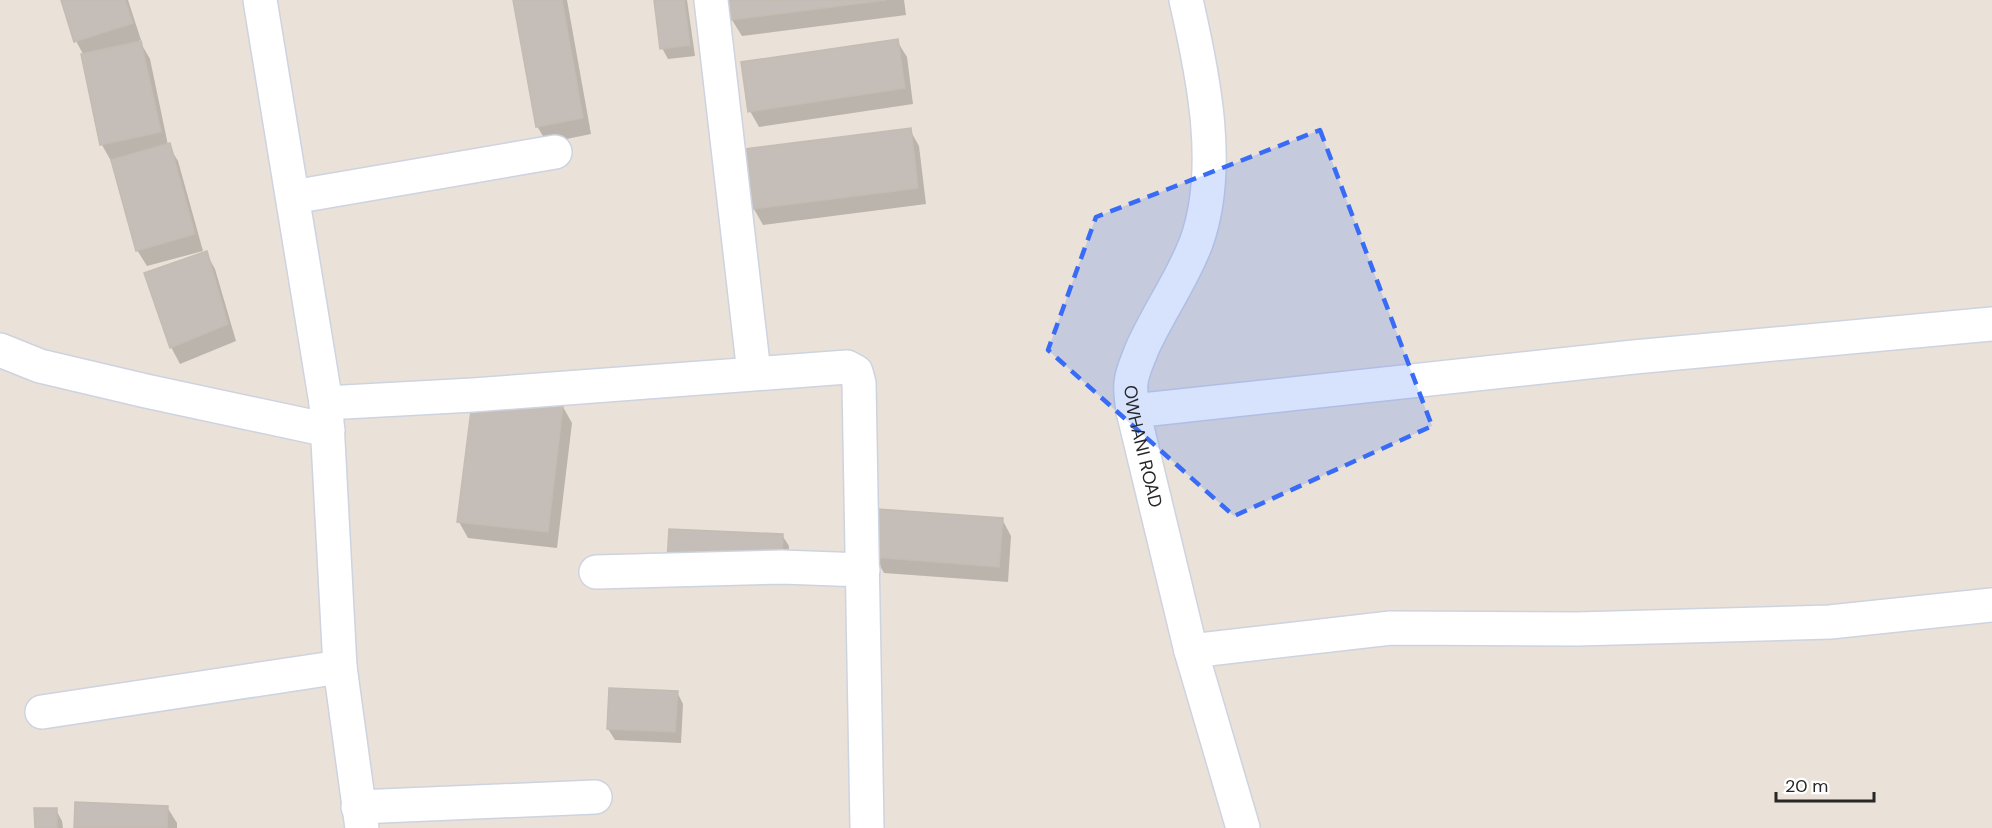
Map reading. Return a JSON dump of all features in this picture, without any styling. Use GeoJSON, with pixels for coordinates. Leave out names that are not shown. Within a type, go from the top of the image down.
{"type":"FeatureCollection","features":[{"type":"Feature","properties":{"kind":"street"},"geometry":{"type":"LineString","coordinates":[[260,0],[327,416],[339,667],[360,818],[596,796]]}},
{"type":"Feature","properties":{"kind":"street"},"geometry":{"type":"LineString","coordinates":[[711,0],[754,373]]}},
{"type":"Feature","properties":{"kind":"street","name":"OWHANI ROAD"},"geometry":{"type":"LineString","coordinates":[[1186,0],[1201,67],[1208,127],[1208,174],[1204,215],[1196,244],[1150,330],[1133,370],[1131,385],[1133,411],[1191,651],[1243,828]]}},
{"type":"Feature","properties":{"kind":"street"},"geometry":{"type":"LineString","coordinates":[[293,197],[555,152]]}},
{"type":"Feature","properties":{"kind":"street"},"geometry":{"type":"LineString","coordinates":[[1133,411],[1634,357],[1992,324]]}},
{"type":"Feature","properties":{"kind":"street"},"geometry":{"type":"LineString","coordinates":[[0,350],[51,368],[146,391],[327,416],[473,395],[847,367],[856,372],[859,384],[867,828]]}},
{"type":"Feature","properties":{"kind":"street"},"geometry":{"type":"LineString","coordinates":[[596,572],[782,567],[862,570]]}},
{"type":"Feature","properties":{"kind":"street"},"geometry":{"type":"LineString","coordinates":[[1191,651],[1391,628],[1577,629],[1830,622],[1992,605]]}},
{"type":"Feature","properties":{"kind":"street"},"geometry":{"type":"LineString","coordinates":[[42,712],[339,667]]}},
{"type":"Feature","properties":{"kind":"highlighted area"},"geometry":{"type":"Polygon","coordinates":[[[1320,130],[1432,426],[1234,516],[1048,350],[1096,217],[1320,130]]]}},
{"type":"Feature","properties":{"kind":"building"},"geometry":{"type":"Polygon","coordinates":[[[61,0],[125,0],[133,23],[74,42],[61,0]]]}},
{"type":"Feature","properties":{"kind":"building"},"geometry":{"type":"Polygon","coordinates":[[[513,0],[562,0],[583,118],[536,127],[513,0]]]}},
{"type":"Feature","properties":{"kind":"building"},"geometry":{"type":"Polygon","coordinates":[[[654,0],[684,0],[690,45],[660,49],[654,0]]]}},
{"type":"Feature","properties":{"kind":"building"},"geometry":{"type":"Polygon","coordinates":[[[728,0],[886,0],[731,20],[728,0]]]}},
{"type":"Feature","properties":{"kind":"building"},"geometry":{"type":"Polygon","coordinates":[[[898,39],[905,88],[748,112],[741,62],[898,39]]]}},
{"type":"Feature","properties":{"kind":"building"},"geometry":{"type":"Polygon","coordinates":[[[141,41],[161,132],[100,145],[81,54],[141,41]]]}},
{"type":"Feature","properties":{"kind":"building"},"geometry":{"type":"Polygon","coordinates":[[[911,128],[918,188],[752,209],[745,149],[911,128]]]}},
{"type":"Feature","properties":{"kind":"building"},"geometry":{"type":"Polygon","coordinates":[[[170,143],[195,234],[136,251],[111,160],[170,143]]]}},
{"type":"Feature","properties":{"kind":"building"},"geometry":{"type":"Polygon","coordinates":[[[207,251],[228,324],[170,348],[144,273],[207,251]]]}},
{"type":"Feature","properties":{"kind":"building"},"geometry":{"type":"Polygon","coordinates":[[[473,395],[563,406],[548,532],[457,522],[473,395]]]}},
{"type":"Feature","properties":{"kind":"building"},"geometry":{"type":"Polygon","coordinates":[[[877,509],[1003,518],[999,567],[873,557],[877,509]]]}},
{"type":"Feature","properties":{"kind":"building"},"geometry":{"type":"Polygon","coordinates":[[[669,529],[783,534],[782,567],[667,562],[669,529]]]}},
{"type":"Feature","properties":{"kind":"building"},"geometry":{"type":"Polygon","coordinates":[[[609,688],[678,691],[675,732],[607,729],[609,688]]]}},
{"type":"Feature","properties":{"kind":"building"},"geometry":{"type":"Polygon","coordinates":[[[75,802],[168,806],[167,828],[74,828],[75,802]]]}},
{"type":"Feature","properties":{"kind":"building"},"geometry":{"type":"Polygon","coordinates":[[[34,808],[57,808],[57,828],[35,828],[34,808]]]}}]}
